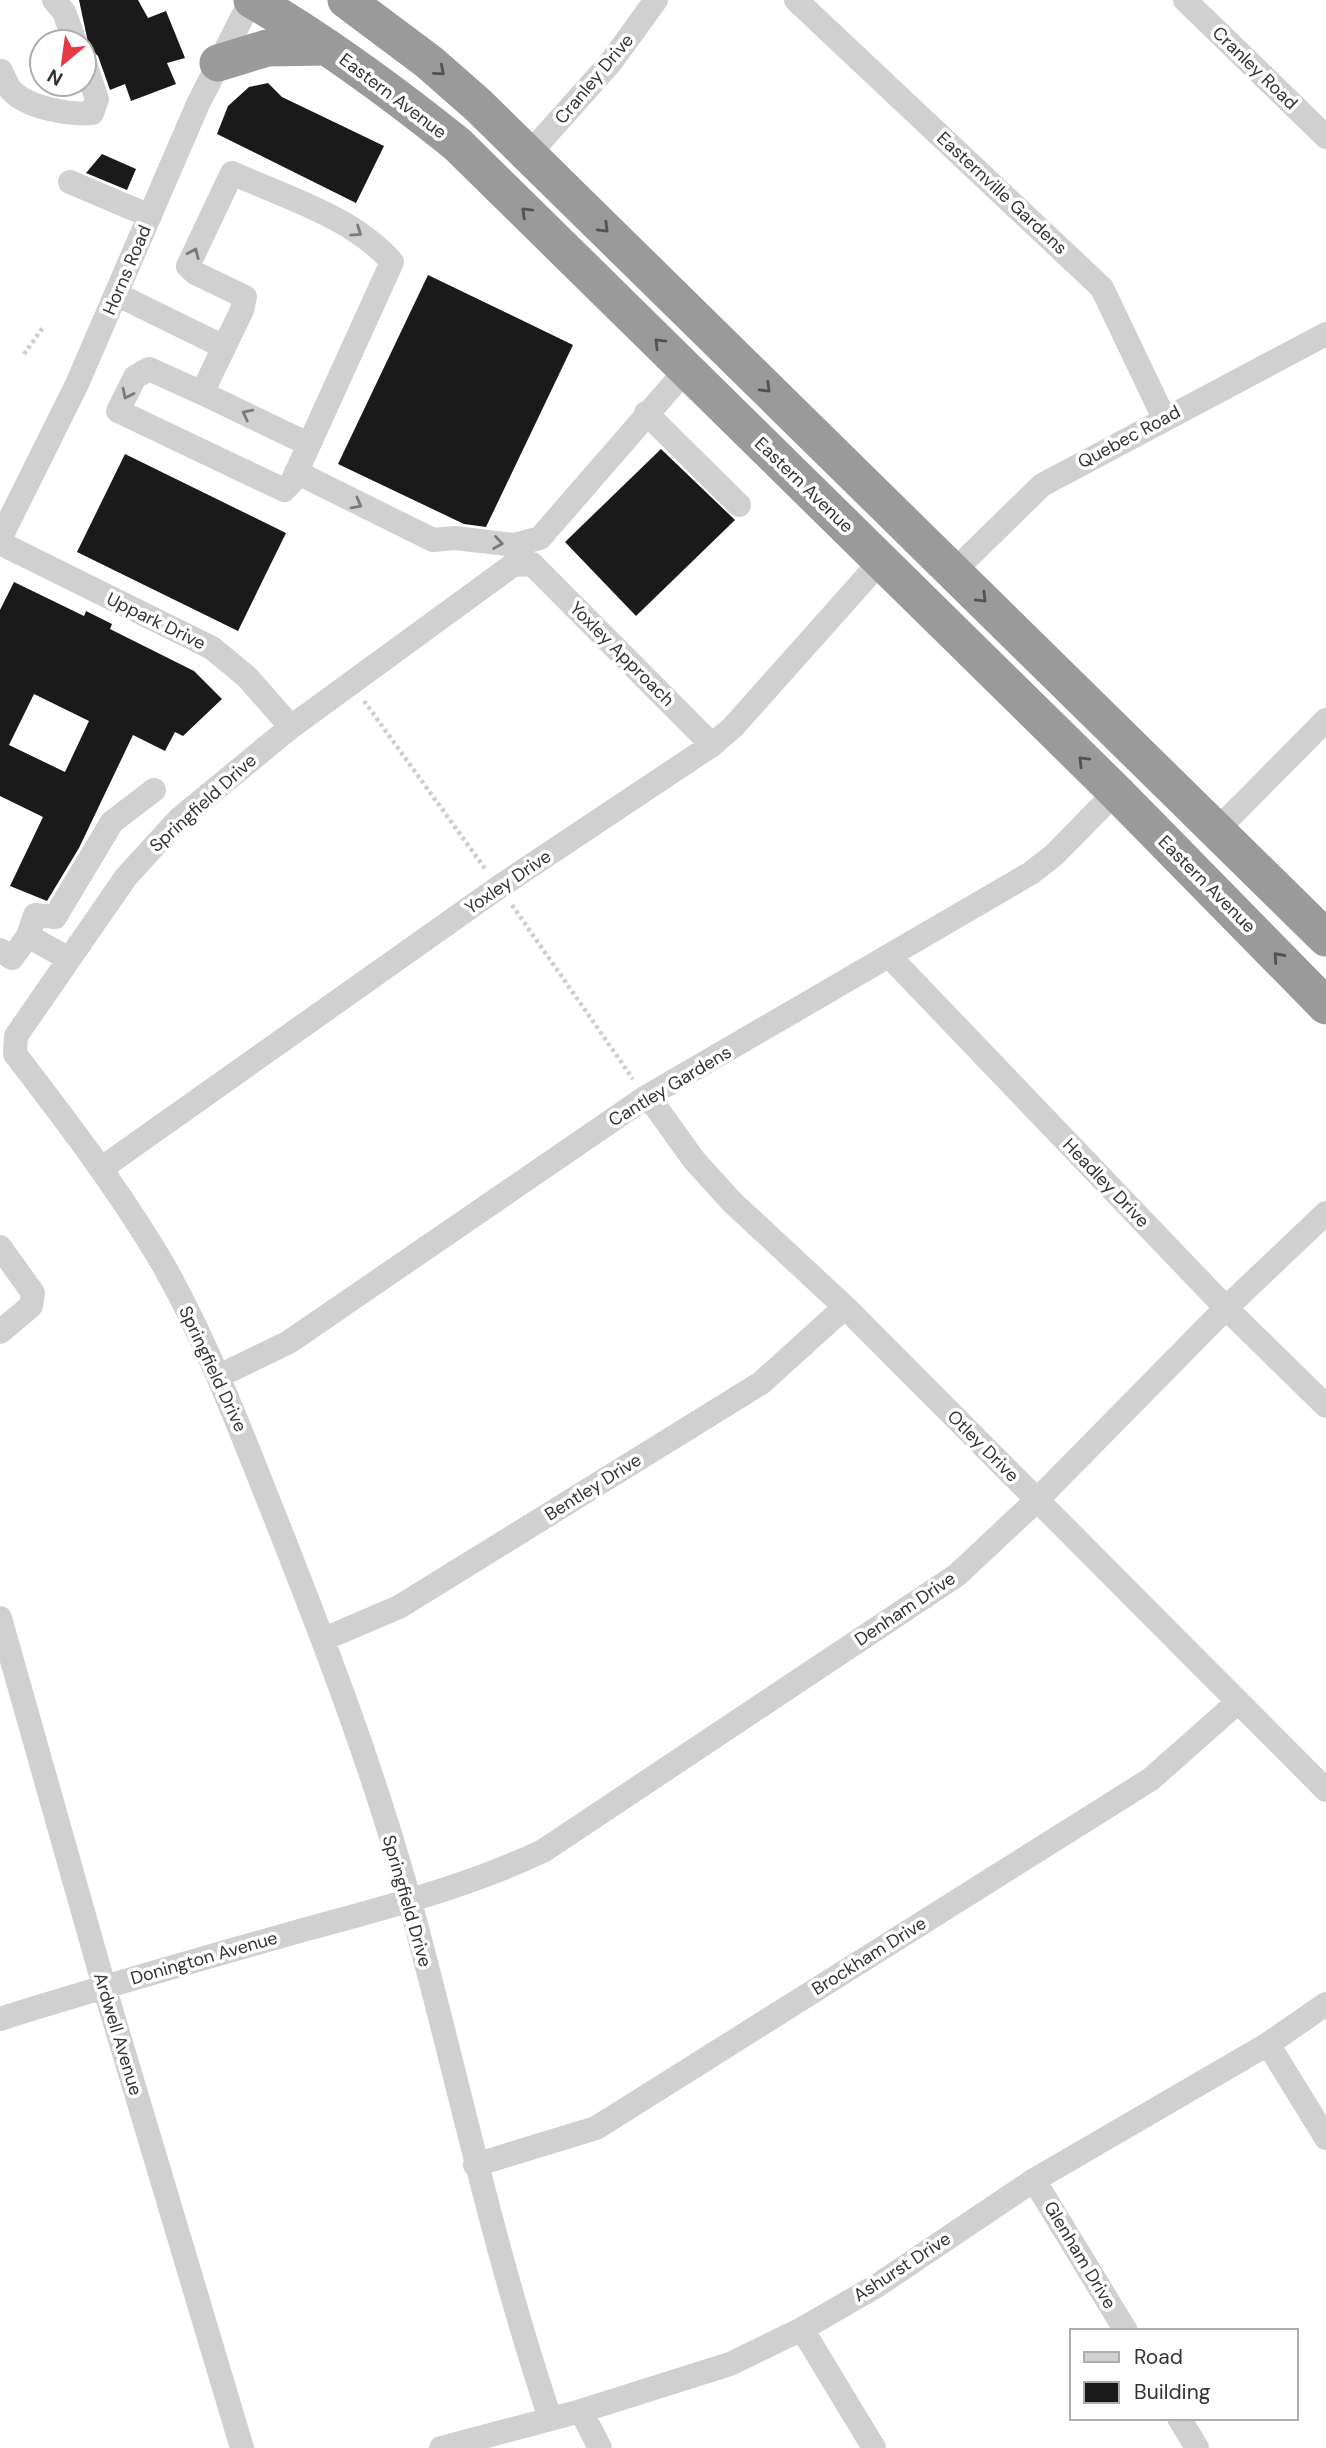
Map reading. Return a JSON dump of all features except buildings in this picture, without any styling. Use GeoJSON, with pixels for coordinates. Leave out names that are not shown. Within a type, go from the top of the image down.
{"type":"FeatureCollection","features":[{"type":"Feature","properties":{"kind":"highway","name":"Eastern Avenue"},"geometry":{"type":"LineString","coordinates":[[252,0],[399,97],[457,144],[1116,792],[1326,1006]]}},
{"type":"Feature","properties":{"kind":"highway"},"geometry":{"type":"LineString","coordinates":[[299,0],[398,66],[437,108],[457,144]]}},
{"type":"Feature","properties":{"kind":"highway"},"geometry":{"type":"LineString","coordinates":[[346,0],[429,62],[529,154],[1326,938]]}},
{"type":"Feature","properties":{"kind":"highway"},"geometry":{"type":"LineString","coordinates":[[218,63],[267,48],[327,47]]}},
{"type":"Feature","properties":{"kind":"street"},"geometry":{"type":"LineString","coordinates":[[54,0],[64,12],[70,28]]}},
{"type":"Feature","properties":{"kind":"street","name":"Horns Road"},"geometry":{"type":"LineString","coordinates":[[0,541],[116,294],[218,63],[252,0]]}},
{"type":"Feature","properties":{"kind":"street","name":"Cranley Drive"},"geometry":{"type":"LineString","coordinates":[[529,154],[611,62],[656,0]]}},
{"type":"Feature","properties":{"kind":"street","name":"Easternville Gardens"},"geometry":{"type":"LineString","coordinates":[[796,0],[1102,288],[1164,418]]}},
{"type":"Feature","properties":{"kind":"street","name":"Cranley Road"},"geometry":{"type":"LineString","coordinates":[[1185,0],[1326,137]]}},
{"type":"Feature","properties":{"kind":"street"},"geometry":{"type":"LineString","coordinates":[[7,82],[31,102],[68,111],[92,113],[97,98]]}},
{"type":"Feature","properties":{"kind":"street"},"geometry":{"type":"LineString","coordinates":[[202,393],[242,310],[245,297],[195,273],[188,266],[232,173],[347,226],[393,262],[292,482],[284,490],[118,411],[135,377],[149,369],[309,444]]}},
{"type":"Feature","properties":{"kind":"street"},"geometry":{"type":"LineString","coordinates":[[70,182],[150,216]]}},
{"type":"Feature","properties":{"kind":"street"},"geometry":{"type":"LineString","coordinates":[[116,294],[224,348]]}},
{"type":"Feature","properties":{"kind":"street","name":"Quebec Road"},"geometry":{"type":"LineString","coordinates":[[954,571],[1042,485],[1326,334]]}},
{"type":"Feature","properties":{"kind":"street"},"geometry":{"type":"LineString","coordinates":[[296,472],[433,540],[455,538],[514,545],[540,538],[686,370]]}},
{"type":"Feature","properties":{"kind":"street"},"geometry":{"type":"LineString","coordinates":[[646,413],[739,505]]}},
{"type":"Feature","properties":{"kind":"street","name":"Uppark Drive"},"geometry":{"type":"LineString","coordinates":[[0,541],[212,648],[233,663],[291,727]]}},
{"type":"Feature","properties":{"kind":"street","name":"Yoxley Drive"},"geometry":{"type":"LineString","coordinates":[[102,1168],[499,887],[712,745],[733,727],[881,561]]}},
{"type":"Feature","properties":{"kind":"street","name":"Springfield Drive"},"geometry":{"type":"LineString","coordinates":[[532,564],[513,565],[291,727],[179,819],[126,877],[16,1036],[7,1040],[102,1168],[164,1267],[219,1376],[324,1639],[410,1901],[475,2165],[519,2327],[550,2418]]}},
{"type":"Feature","properties":{"kind":"street","name":"Yoxley Approach"},"geometry":{"type":"LineString","coordinates":[[532,564],[712,745]]}},
{"type":"Feature","properties":{"kind":"street"},"geometry":{"type":"LineString","coordinates":[[1217,830],[1326,720]]}},
{"type":"Feature","properties":{"kind":"street"},"geometry":{"type":"LineString","coordinates":[[0,950],[12,958],[29,936],[35,915],[55,917],[111,822],[154,790]]}},
{"type":"Feature","properties":{"kind":"street","name":"Cantley Gardens"},"geometry":{"type":"LineString","coordinates":[[219,1376],[289,1342],[648,1096],[1031,873],[1054,855],[1116,792]]}},
{"type":"Feature","properties":{"kind":"street"},"geometry":{"type":"LineString","coordinates":[[29,936],[69,958]]}},
{"type":"Feature","properties":{"kind":"street","name":"Headley Drive"},"geometry":{"type":"LineString","coordinates":[[890,957],[1226,1308],[1326,1406]]}},
{"type":"Feature","properties":{"kind":"street","name":"Otley Drive"},"geometry":{"type":"LineString","coordinates":[[648,1096],[694,1160],[732,1202],[845,1307],[1326,1790]]}},
{"type":"Feature","properties":{"kind":"street","name":"Denham Drive"},"geometry":{"type":"LineString","coordinates":[[410,1901],[489,1876],[543,1851],[957,1575],[1037,1500],[1226,1308],[1326,1213]]}},
{"type":"Feature","properties":{"kind":"street"},"geometry":{"type":"LineString","coordinates":[[0,1247],[33,1293],[31,1306],[0,1332]]}},
{"type":"Feature","properties":{"kind":"street","name":"Bentley Drive"},"geometry":{"type":"LineString","coordinates":[[324,1639],[399,1607],[761,1383],[845,1307]]}},
{"type":"Feature","properties":{"kind":"street","name":"Ardwell Avenue"},"geometry":{"type":"LineString","coordinates":[[0,1618],[104,1986],[242,2448]]}},
{"type":"Feature","properties":{"kind":"street","name":"Brockham Drive"},"geometry":{"type":"LineString","coordinates":[[475,2165],[596,2128],[1151,1779],[1238,1702]]}},
{"type":"Feature","properties":{"kind":"street","name":"Donington Avenue"},"geometry":{"type":"LineString","coordinates":[[0,2019],[104,1986],[410,1901]]}},
{"type":"Feature","properties":{"kind":"street","name":"Ashurst Drive"},"geometry":{"type":"LineString","coordinates":[[441,2448],[581,2411],[730,2364],[802,2329],[878,2285],[1034,2180],[1268,2044],[1326,2004]]}},
{"type":"Feature","properties":{"kind":"street"},"geometry":{"type":"LineString","coordinates":[[1268,2044],[1326,2138]]}},
{"type":"Feature","properties":{"kind":"street","name":"Glenham Drive"},"geometry":{"type":"LineString","coordinates":[[1034,2180],[1125,2329]]}},
{"type":"Feature","properties":{"kind":"street"},"geometry":{"type":"LineString","coordinates":[[802,2329],[874,2448]]}},
{"type":"Feature","properties":{"kind":"street"},"geometry":{"type":"LineString","coordinates":[[581,2411],[600,2448]]}},
{"type":"Feature","properties":{"kind":"street"},"geometry":{"type":"LineString","coordinates":[[1180,2420],[1197,2448]]}},
{"type":"Feature","properties":{"kind":"path"},"geometry":{"type":"LineString","coordinates":[[24,355],[44,326]]}}]}
